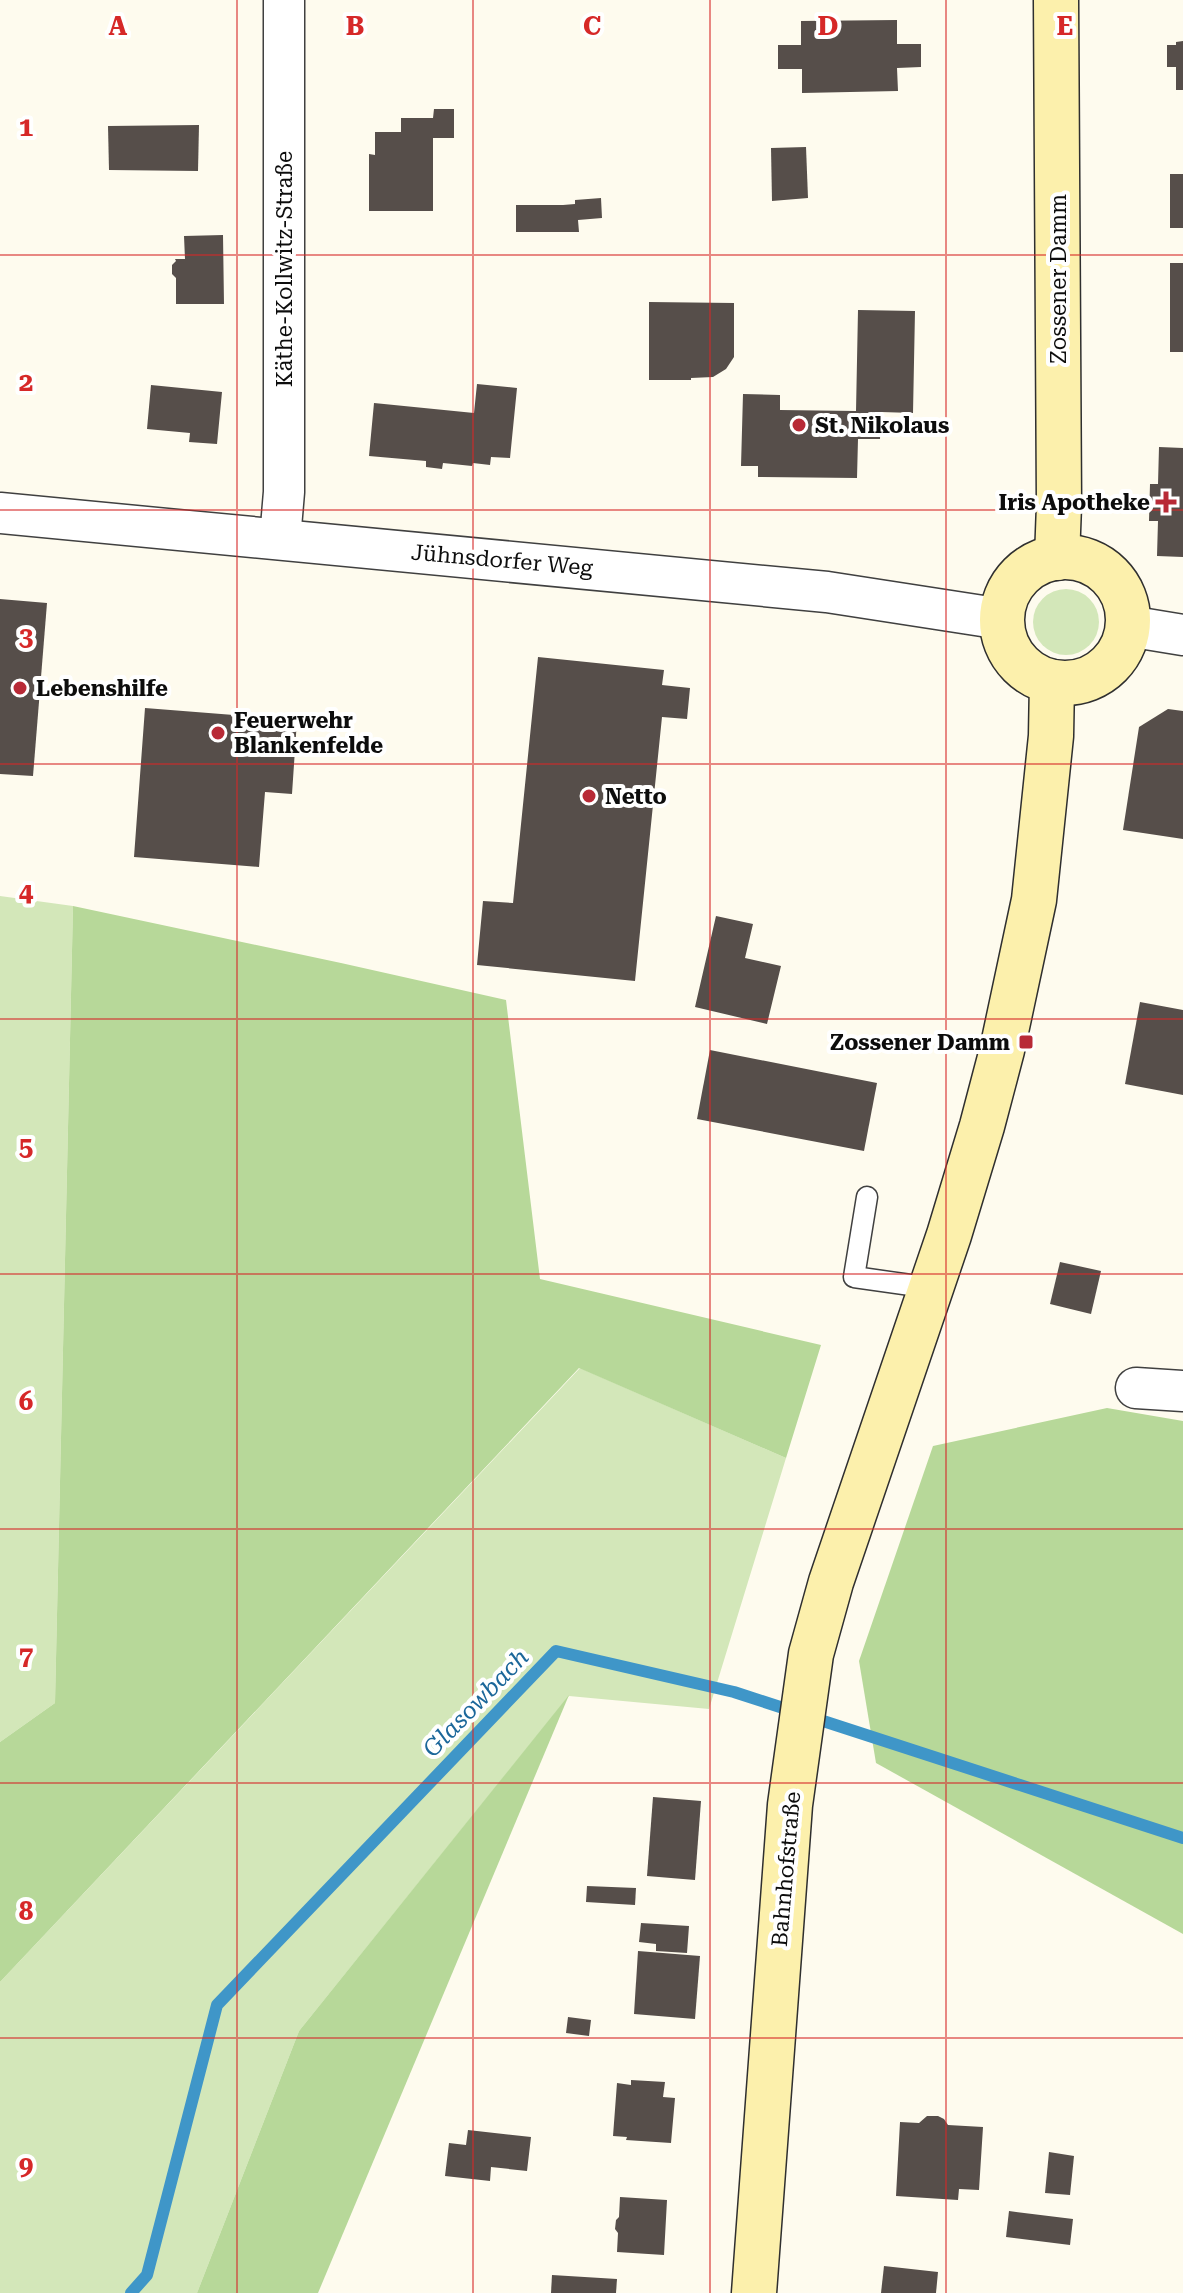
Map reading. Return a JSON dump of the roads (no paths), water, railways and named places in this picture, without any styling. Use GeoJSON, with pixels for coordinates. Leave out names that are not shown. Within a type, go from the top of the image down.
{"type":"FeatureCollection","features":[{"type":"Feature","properties":{"kind":"main road","name":"Zossener Damm"},"geometry":{"type":"LineString","coordinates":[[1056,0],[1057,558]]}},
{"type":"Feature","properties":{"kind":"main road"},"geometry":{"type":"LineString","coordinates":[[1057,558],[1076,558],[1094,564],[1109,575],[1120,589],[1127,607],[1128,626],[1123,647],[1111,664],[1093,677],[1073,683],[1052,682],[1032,674],[1016,659],[1005,640],[1002,619],[1012,585],[1040,562],[1057,558]]}},
{"type":"Feature","properties":{"kind":"main road"},"geometry":{"type":"LineString","coordinates":[[932,1288],[1002,1050],[1034,900],[1051,736],[1052,682]]}},
{"type":"Feature","properties":{"kind":"main road","name":"Bahnhofstraße"},"geometry":{"type":"LineString","coordinates":[[754,2293],[790,1805],[811,1654],[831,1582],[932,1288]]}},
{"type":"Feature","properties":{"kind":"street","name":"Käthe-Kollwitz-Straße"},"geometry":{"type":"LineString","coordinates":[[280,539],[284,492],[284,0]]}},
{"type":"Feature","properties":{"kind":"street","name":"Jühnsdorfer Weg"},"geometry":{"type":"LineString","coordinates":[[0,513],[827,592],[1002,619]]}},
{"type":"Feature","properties":{"kind":"street"},"geometry":{"type":"LineString","coordinates":[[1128,626],[1183,635]]}},
{"type":"Feature","properties":{"kind":"street"},"geometry":{"type":"LineString","coordinates":[[1136,1388],[1183,1391]]}},
{"type":"Feature","properties":{"kind":"lane"},"geometry":{"type":"LineString","coordinates":[[867,1197],[854,1277],[932,1288]]}},
{"type":"Feature","properties":{"kind":"waterway","name":"Glasowbach"},"geometry":{"type":"LineString","coordinates":[[131,2293],[147,2275],[217,2005],[556,1651],[734,1692],[1183,1838]]}},
{"type":"Feature","properties":{"kind":"place","name":"St. Nikolaus"},"geometry":{"type":"Point","coordinates":[799,425]}},
{"type":"Feature","properties":{"kind":"place","name":"Iris Apotheke"},"geometry":{"type":"Point","coordinates":[1166,502]}},
{"type":"Feature","properties":{"kind":"place","name":"Lebenshilfe"},"geometry":{"type":"Point","coordinates":[20,688]}},
{"type":"Feature","properties":{"kind":"place","name":"Feuerwehr Blankenfelde"},"geometry":{"type":"Point","coordinates":[218,733]}},
{"type":"Feature","properties":{"kind":"place","name":"Netto"},"geometry":{"type":"Point","coordinates":[589,796]}},
{"type":"Feature","properties":{"kind":"place","name":"Zossener Damm"},"geometry":{"type":"Point","coordinates":[1026,1042]}}]}
